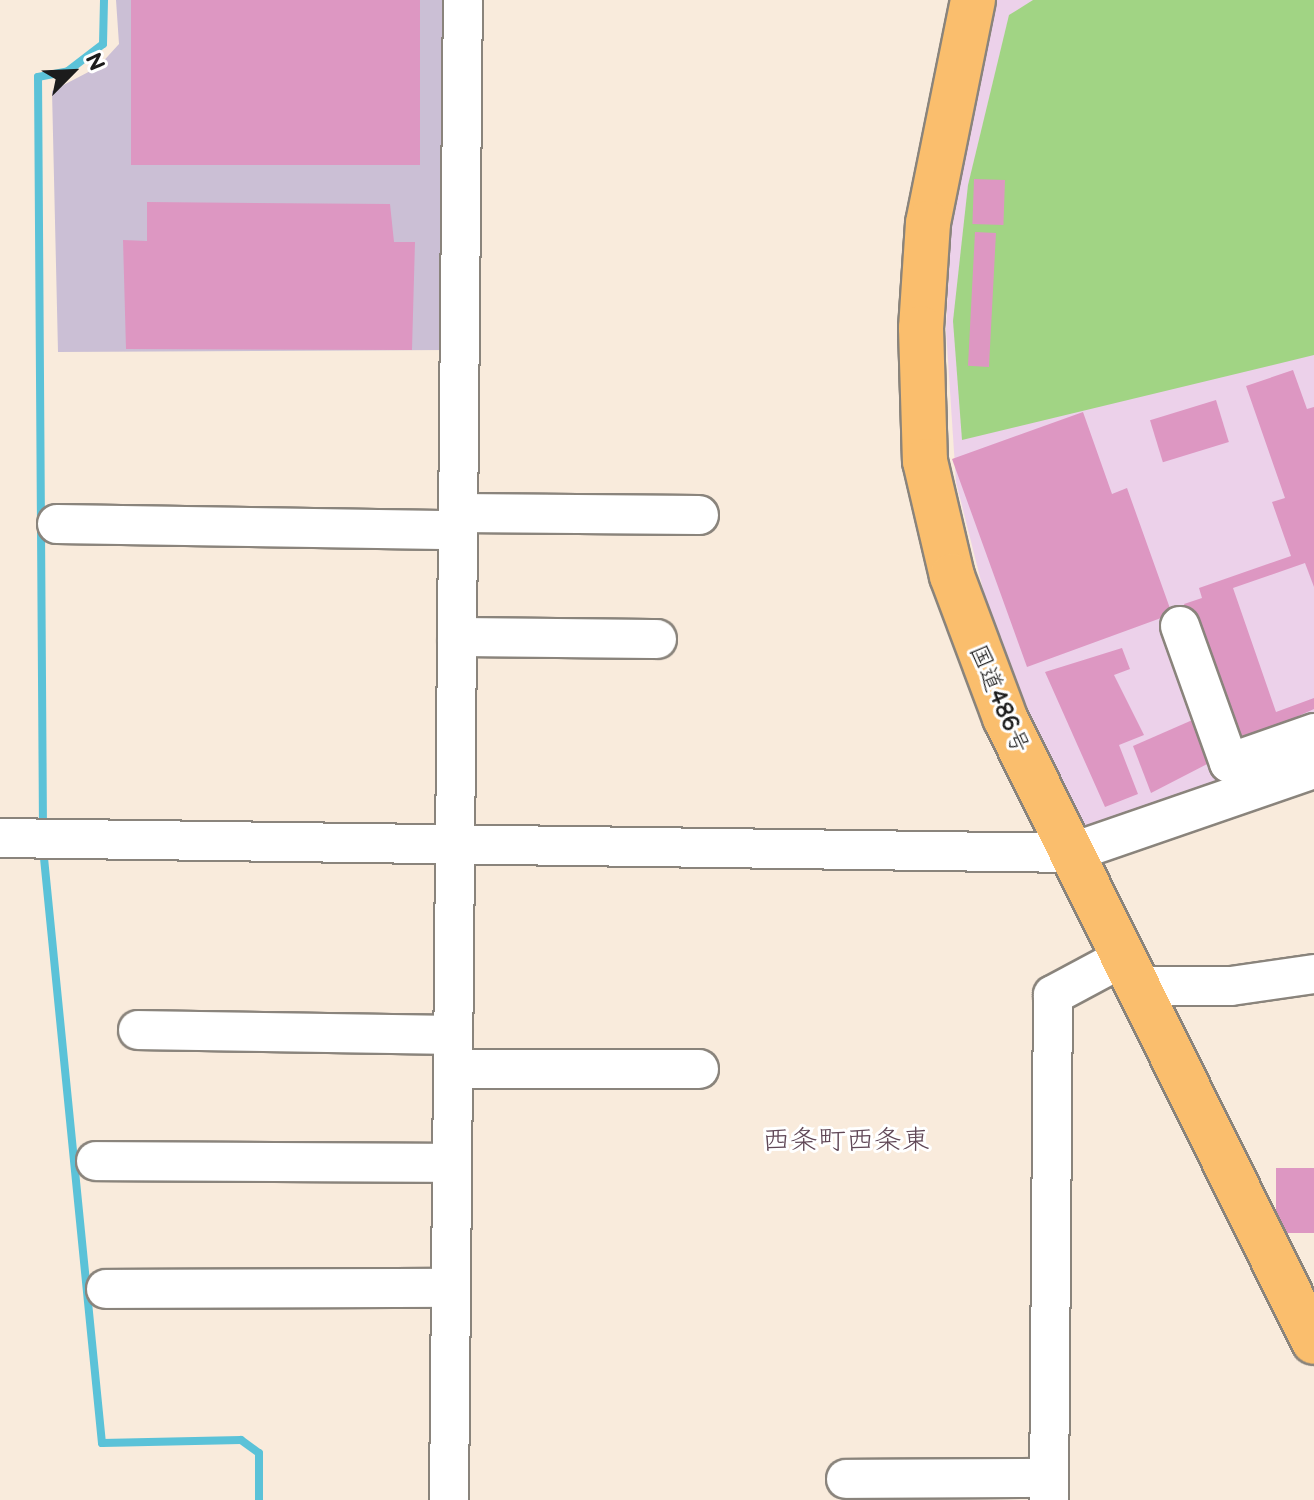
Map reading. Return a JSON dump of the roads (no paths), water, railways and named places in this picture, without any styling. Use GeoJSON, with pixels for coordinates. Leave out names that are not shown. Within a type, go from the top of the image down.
{"type":"FeatureCollection","features":[{"type":"Feature","properties":{"kind":"highway","name":"国道486号"},"geometry":{"type":"LineString","coordinates":[[973,0],[928,223],[925,461],[976,649],[1128,972],[1314,1342]]}},
{"type":"Feature","properties":{"kind":"street"},"geometry":{"type":"LineString","coordinates":[[449,1500],[463,0]]}},
{"type":"Feature","properties":{"kind":"street"},"geometry":{"type":"LineString","coordinates":[[57,524],[458,522],[699,515]]}},
{"type":"Feature","properties":{"kind":"street"},"geometry":{"type":"LineString","coordinates":[[1180,626],[1229,763],[1314,733]]}},
{"type":"Feature","properties":{"kind":"street"},"geometry":{"type":"LineString","coordinates":[[457,637],[657,639]]}},
{"type":"Feature","properties":{"kind":"street"},"geometry":{"type":"LineString","coordinates":[[31,839],[455,849],[1070,853],[1314,769]]}},
{"type":"Feature","properties":{"kind":"street"},"geometry":{"type":"LineString","coordinates":[[846,1479],[1049,1489],[1053,995],[1128,972],[1231,986],[1314,974]]}},
{"type":"Feature","properties":{"kind":"street"},"geometry":{"type":"LineString","coordinates":[[138,1030],[699,1069]]}},
{"type":"Feature","properties":{"kind":"street"},"geometry":{"type":"LineString","coordinates":[[96,1161],[452,1163]]}},
{"type":"Feature","properties":{"kind":"street"},"geometry":{"type":"LineString","coordinates":[[106,1289],[451,1288]]}},
{"type":"Feature","properties":{"kind":"waterway"},"geometry":{"type":"LineString","coordinates":[[43,830],[38,77],[68,71],[103,44],[104,0]]}},
{"type":"Feature","properties":{"kind":"waterway"},"geometry":{"type":"LineString","coordinates":[[43,848],[102,1443],[241,1440],[259,1453],[259,1500]]}},
{"type":"Feature","properties":{"kind":"district","name":"西条町西条東"},"geometry":{"type":"Point","coordinates":[846,1141]}}]}
